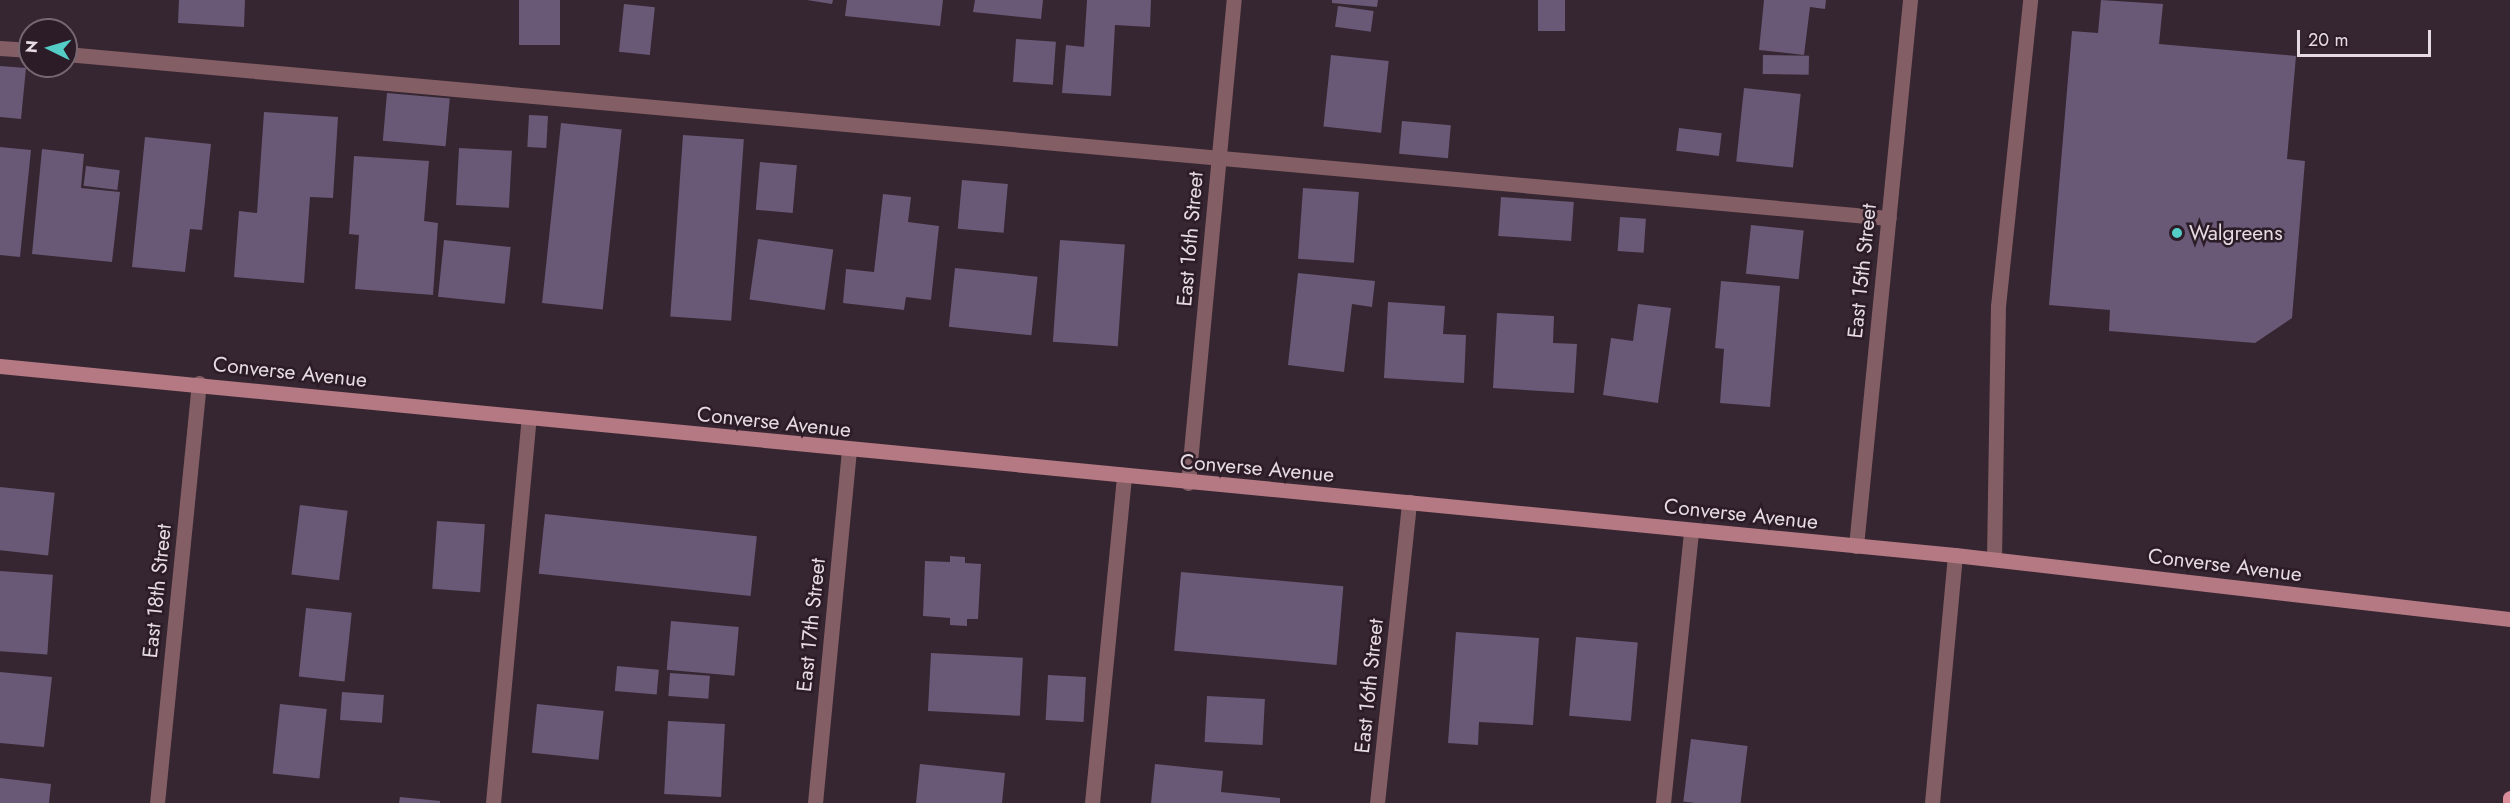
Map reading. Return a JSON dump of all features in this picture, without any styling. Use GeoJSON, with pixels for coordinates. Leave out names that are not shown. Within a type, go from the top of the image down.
{"type":"FeatureCollection","features":[{"type":"Feature","properties":{"kind":"main road","name":"Converse Avenue"},"geometry":{"type":"LineString","coordinates":[[0,366],[199,383],[849,451],[1955,555],[2510,619]]}},
{"type":"Feature","properties":{"kind":"main road"},"geometry":{"type":"LineString","coordinates":[[2510,798],[2510,803]]}},
{"type":"Feature","properties":{"kind":"street","name":"East 16th Street"},"geometry":{"type":"LineString","coordinates":[[1188,483],[1234,0]]}},
{"type":"Feature","properties":{"kind":"street","name":"East 15th Street"},"geometry":{"type":"LineString","coordinates":[[1856,546],[1910,0]]}},
{"type":"Feature","properties":{"kind":"street"},"geometry":{"type":"LineString","coordinates":[[1994,559],[1998,306],[2030,0]]}},
{"type":"Feature","properties":{"kind":"street"},"geometry":{"type":"LineString","coordinates":[[0,48],[18,49]]}},
{"type":"Feature","properties":{"kind":"street"},"geometry":{"type":"LineString","coordinates":[[78,55],[1889,218]]}},
{"type":"Feature","properties":{"kind":"street","name":"East 18th Street"},"geometry":{"type":"LineString","coordinates":[[157,803],[199,383]]}},
{"type":"Feature","properties":{"kind":"street"},"geometry":{"type":"LineString","coordinates":[[493,803],[529,418]]}},
{"type":"Feature","properties":{"kind":"street","name":"East 17th Street"},"geometry":{"type":"LineString","coordinates":[[815,803],[849,451]]}},
{"type":"Feature","properties":{"kind":"street"},"geometry":{"type":"LineString","coordinates":[[1092,803],[1124,477]]}},
{"type":"Feature","properties":{"kind":"street","name":"East 16th Street"},"geometry":{"type":"LineString","coordinates":[[1377,803],[1409,502]]}},
{"type":"Feature","properties":{"kind":"street"},"geometry":{"type":"LineString","coordinates":[[1663,803],[1691,530]]}},
{"type":"Feature","properties":{"kind":"street"},"geometry":{"type":"LineString","coordinates":[[1932,803],[1955,555]]}},
{"type":"Feature","properties":{"kind":"building"},"geometry":{"type":"Polygon","coordinates":[[[179,0],[245,0],[244,27],[178,23],[179,0]]]}},
{"type":"Feature","properties":{"kind":"building"},"geometry":{"type":"Polygon","coordinates":[[[519,0],[560,0],[560,45],[519,45],[519,0]]]}},
{"type":"Feature","properties":{"kind":"building"},"geometry":{"type":"Polygon","coordinates":[[[807,0],[833,0],[832,4],[807,0]]]}},
{"type":"Feature","properties":{"kind":"building"},"geometry":{"type":"Polygon","coordinates":[[[847,0],[943,0],[940,26],[845,16],[847,0]]]}},
{"type":"Feature","properties":{"kind":"building"},"geometry":{"type":"Polygon","coordinates":[[[975,0],[1043,0],[1041,19],[973,12],[975,0]]]}},
{"type":"Feature","properties":{"kind":"building"},"geometry":{"type":"Polygon","coordinates":[[[1087,0],[1151,0],[1150,27],[1115,25],[1111,96],[1062,93],[1066,45],[1084,47],[1087,0]]]}},
{"type":"Feature","properties":{"kind":"building"},"geometry":{"type":"Polygon","coordinates":[[[1332,0],[1378,0],[1377,7],[1332,3],[1332,0]]]}},
{"type":"Feature","properties":{"kind":"building"},"geometry":{"type":"Polygon","coordinates":[[[1538,0],[1565,0],[1565,31],[1538,31],[1538,0]]]}},
{"type":"Feature","properties":{"kind":"building"},"geometry":{"type":"Polygon","coordinates":[[[1764,0],[1826,0],[1825,9],[1810,7],[1804,55],[1759,50],[1764,0]]]}},
{"type":"Feature","properties":{"kind":"building","name":"Walgreens"},"geometry":{"type":"Polygon","coordinates":[[[2101,0],[2163,4],[2159,44],[2296,56],[2287,159],[2305,161],[2292,318],[2255,343],[2109,331],[2110,310],[2049,305],[2072,31],[2098,33],[2101,0]]]}},
{"type":"Feature","properties":{"kind":"building"},"geometry":{"type":"Polygon","coordinates":[[[624,4],[655,7],[650,55],[619,52],[624,4]]]}},
{"type":"Feature","properties":{"kind":"building"},"geometry":{"type":"Polygon","coordinates":[[[1338,6],[1374,11],[1371,32],[1335,27],[1338,6]]]}},
{"type":"Feature","properties":{"kind":"building"},"geometry":{"type":"Polygon","coordinates":[[[1016,39],[1056,42],[1053,85],[1013,82],[1016,39]]]}},
{"type":"Feature","properties":{"kind":"building"},"geometry":{"type":"Polygon","coordinates":[[[1331,55],[1389,61],[1381,133],[1323,127],[1331,55]]]}},
{"type":"Feature","properties":{"kind":"building"},"geometry":{"type":"Polygon","coordinates":[[[1763,55],[1809,56],[1809,75],[1763,74],[1763,55]]]}},
{"type":"Feature","properties":{"kind":"building"},"geometry":{"type":"Polygon","coordinates":[[[0,66],[18,67],[18,78],[25,78],[21,119],[0,117],[0,66]]]}},
{"type":"Feature","properties":{"kind":"building"},"geometry":{"type":"Polygon","coordinates":[[[1744,88],[1801,94],[1793,168],[1736,162],[1744,88]]]}},
{"type":"Feature","properties":{"kind":"building"},"geometry":{"type":"Polygon","coordinates":[[[387,93],[450,98],[446,146],[383,141],[387,93]]]}},
{"type":"Feature","properties":{"kind":"building"},"geometry":{"type":"Polygon","coordinates":[[[264,112],[338,117],[333,198],[310,197],[304,283],[234,277],[239,211],[257,213],[264,112]]]}},
{"type":"Feature","properties":{"kind":"building"},"geometry":{"type":"Polygon","coordinates":[[[529,115],[548,116],[546,148],[527,147],[529,115]]]}},
{"type":"Feature","properties":{"kind":"building"},"geometry":{"type":"Polygon","coordinates":[[[1402,121],[1451,125],[1448,158],[1399,154],[1402,121]]]}},
{"type":"Feature","properties":{"kind":"building"},"geometry":{"type":"Polygon","coordinates":[[[561,123],[622,129],[603,309],[542,303],[561,123]]]}},
{"type":"Feature","properties":{"kind":"building"},"geometry":{"type":"Polygon","coordinates":[[[1679,128],[1722,133],[1719,156],[1676,151],[1679,128]]]}},
{"type":"Feature","properties":{"kind":"building"},"geometry":{"type":"Polygon","coordinates":[[[683,135],[744,139],[731,321],[670,317],[683,135]]]}},
{"type":"Feature","properties":{"kind":"building"},"geometry":{"type":"Polygon","coordinates":[[[145,137],[211,144],[202,230],[190,229],[185,272],[132,267],[145,137]]]}},
{"type":"Feature","properties":{"kind":"building"},"geometry":{"type":"Polygon","coordinates":[[[0,147],[31,150],[20,257],[0,255],[0,147]]]}},
{"type":"Feature","properties":{"kind":"building"},"geometry":{"type":"Polygon","coordinates":[[[459,148],[512,151],[509,208],[456,205],[459,148]]]}},
{"type":"Feature","properties":{"kind":"building"},"geometry":{"type":"Polygon","coordinates":[[[42,149],[84,154],[81,188],[120,192],[112,262],[32,254],[42,149]]]}},
{"type":"Feature","properties":{"kind":"building"},"geometry":{"type":"Polygon","coordinates":[[[354,156],[429,161],[424,221],[438,223],[433,295],[355,289],[359,235],[349,234],[354,156]]]}},
{"type":"Feature","properties":{"kind":"building"},"geometry":{"type":"Polygon","coordinates":[[[760,162],[797,165],[793,213],[756,210],[760,162]]]}},
{"type":"Feature","properties":{"kind":"building"},"geometry":{"type":"Polygon","coordinates":[[[86,166],[120,170],[117,190],[84,186],[86,166]]]}},
{"type":"Feature","properties":{"kind":"building"},"geometry":{"type":"Polygon","coordinates":[[[962,180],[1008,184],[1004,233],[958,229],[962,180]]]}},
{"type":"Feature","properties":{"kind":"building"},"geometry":{"type":"Polygon","coordinates":[[[1303,188],[1359,192],[1354,263],[1298,259],[1303,188]]]}},
{"type":"Feature","properties":{"kind":"building"},"geometry":{"type":"Polygon","coordinates":[[[883,194],[911,197],[908,222],[939,226],[931,300],[906,297],[904,310],[843,303],[846,269],[874,272],[883,194]]]}},
{"type":"Feature","properties":{"kind":"building"},"geometry":{"type":"Polygon","coordinates":[[[1501,197],[1574,202],[1571,241],[1498,236],[1501,197]]]}},
{"type":"Feature","properties":{"kind":"building"},"geometry":{"type":"Polygon","coordinates":[[[1620,217],[1646,219],[1644,253],[1618,251],[1620,217]]]}},
{"type":"Feature","properties":{"kind":"building"},"geometry":{"type":"Polygon","coordinates":[[[1751,225],[1804,231],[1799,279],[1746,274],[1751,225]]]}},
{"type":"Feature","properties":{"kind":"building"},"geometry":{"type":"Polygon","coordinates":[[[758,239],[833,250],[825,310],[750,299],[758,239]]]}},
{"type":"Feature","properties":{"kind":"building"},"geometry":{"type":"Polygon","coordinates":[[[444,240],[511,247],[505,304],[438,297],[444,240]]]}},
{"type":"Feature","properties":{"kind":"building"},"geometry":{"type":"Polygon","coordinates":[[[1060,240],[1125,245],[1118,346],[1053,342],[1060,240]]]}},
{"type":"Feature","properties":{"kind":"building"},"geometry":{"type":"Polygon","coordinates":[[[955,268],[1038,277],[1031,335],[949,327],[955,268]]]}},
{"type":"Feature","properties":{"kind":"building"},"geometry":{"type":"Polygon","coordinates":[[[1298,273],[1375,281],[1372,307],[1352,304],[1344,372],[1288,365],[1298,273]]]}},
{"type":"Feature","properties":{"kind":"building"},"geometry":{"type":"Polygon","coordinates":[[[1721,281],[1780,286],[1770,407],[1720,403],[1724,349],[1715,348],[1721,281]]]}},
{"type":"Feature","properties":{"kind":"building"},"geometry":{"type":"Polygon","coordinates":[[[1388,302],[1445,306],[1443,334],[1466,335],[1464,383],[1384,378],[1388,302]]]}},
{"type":"Feature","properties":{"kind":"building"},"geometry":{"type":"Polygon","coordinates":[[[1638,304],[1671,308],[1658,403],[1603,395],[1611,338],[1633,341],[1638,304]]]}},
{"type":"Feature","properties":{"kind":"building"},"geometry":{"type":"Polygon","coordinates":[[[1497,313],[1554,316],[1553,343],[1577,344],[1574,393],[1493,388],[1497,313]]]}},
{"type":"Feature","properties":{"kind":"building"},"geometry":{"type":"Polygon","coordinates":[[[0,487],[55,493],[48,555],[0,550],[0,487]]]}},
{"type":"Feature","properties":{"kind":"building"},"geometry":{"type":"Polygon","coordinates":[[[300,505],[348,511],[339,580],[291,574],[300,505]]]}},
{"type":"Feature","properties":{"kind":"building"},"geometry":{"type":"Polygon","coordinates":[[[545,514],[757,536],[751,596],[539,574],[545,514]]]}},
{"type":"Feature","properties":{"kind":"building"},"geometry":{"type":"Polygon","coordinates":[[[437,521],[485,524],[480,592],[432,589],[437,521]]]}},
{"type":"Feature","properties":{"kind":"building"},"geometry":{"type":"Polygon","coordinates":[[[950,556],[965,557],[965,563],[981,564],[978,619],[967,619],[967,626],[950,625],[950,618],[923,616],[925,561],[950,562],[950,556]]]}},
{"type":"Feature","properties":{"kind":"building"},"geometry":{"type":"Polygon","coordinates":[[[0,571],[53,575],[47,655],[0,651],[0,571]]]}},
{"type":"Feature","properties":{"kind":"building"},"geometry":{"type":"Polygon","coordinates":[[[1181,572],[1343,586],[1336,665],[1174,651],[1181,572]]]}},
{"type":"Feature","properties":{"kind":"building"},"geometry":{"type":"Polygon","coordinates":[[[306,608],[352,613],[345,681],[299,677],[306,608]]]}},
{"type":"Feature","properties":{"kind":"building"},"geometry":{"type":"Polygon","coordinates":[[[671,621],[739,627],[734,676],[667,670],[671,621]]]}},
{"type":"Feature","properties":{"kind":"building"},"geometry":{"type":"Polygon","coordinates":[[[1456,632],[1539,638],[1533,725],[1479,722],[1478,745],[1448,743],[1456,632]]]}},
{"type":"Feature","properties":{"kind":"building"},"geometry":{"type":"Polygon","coordinates":[[[1576,637],[1638,642],[1631,721],[1569,716],[1576,637]]]}},
{"type":"Feature","properties":{"kind":"building"},"geometry":{"type":"Polygon","coordinates":[[[931,653],[1023,658],[1020,716],[928,711],[931,653]]]}},
{"type":"Feature","properties":{"kind":"building"},"geometry":{"type":"Polygon","coordinates":[[[617,666],[659,670],[657,695],[615,691],[617,666]]]}},
{"type":"Feature","properties":{"kind":"building"},"geometry":{"type":"Polygon","coordinates":[[[0,672],[52,677],[44,747],[0,743],[0,672]]]}},
{"type":"Feature","properties":{"kind":"building"},"geometry":{"type":"Polygon","coordinates":[[[670,673],[710,676],[708,699],[668,696],[670,673]]]}},
{"type":"Feature","properties":{"kind":"building"},"geometry":{"type":"Polygon","coordinates":[[[1048,675],[1086,677],[1084,722],[1046,720],[1048,675]]]}},
{"type":"Feature","properties":{"kind":"building"},"geometry":{"type":"Polygon","coordinates":[[[342,692],[384,695],[382,723],[340,720],[342,692]]]}},
{"type":"Feature","properties":{"kind":"building"},"geometry":{"type":"Polygon","coordinates":[[[1207,696],[1265,699],[1263,745],[1205,742],[1207,696]]]}},
{"type":"Feature","properties":{"kind":"building"},"geometry":{"type":"Polygon","coordinates":[[[280,704],[327,709],[319,779],[273,774],[280,704]]]}},
{"type":"Feature","properties":{"kind":"building"},"geometry":{"type":"Polygon","coordinates":[[[537,704],[604,711],[599,760],[532,753],[537,704]]]}},
{"type":"Feature","properties":{"kind":"building"},"geometry":{"type":"Polygon","coordinates":[[[668,721],[725,724],[721,797],[664,794],[668,721]]]}},
{"type":"Feature","properties":{"kind":"building"},"geometry":{"type":"Polygon","coordinates":[[[1691,739],[1748,746],[1741,803],[1683,802],[1691,739]]]}},
{"type":"Feature","properties":{"kind":"building"},"geometry":{"type":"Polygon","coordinates":[[[920,764],[1005,773],[1002,803],[916,803],[920,764]]]}},
{"type":"Feature","properties":{"kind":"building"},"geometry":{"type":"Polygon","coordinates":[[[1155,764],[1223,771],[1221,792],[1280,798],[1280,803],[1151,803],[1155,764]]]}},
{"type":"Feature","properties":{"kind":"building"},"geometry":{"type":"Polygon","coordinates":[[[0,778],[51,784],[49,803],[0,803],[0,778]]]}},
{"type":"Feature","properties":{"kind":"building"},"geometry":{"type":"Polygon","coordinates":[[[400,797],[440,801],[440,803],[399,803],[400,797]]]}},
{"type":"Feature","properties":{"kind":"place","name":"Walgreens"},"geometry":{"type":"Point","coordinates":[2177,233]}}]}
